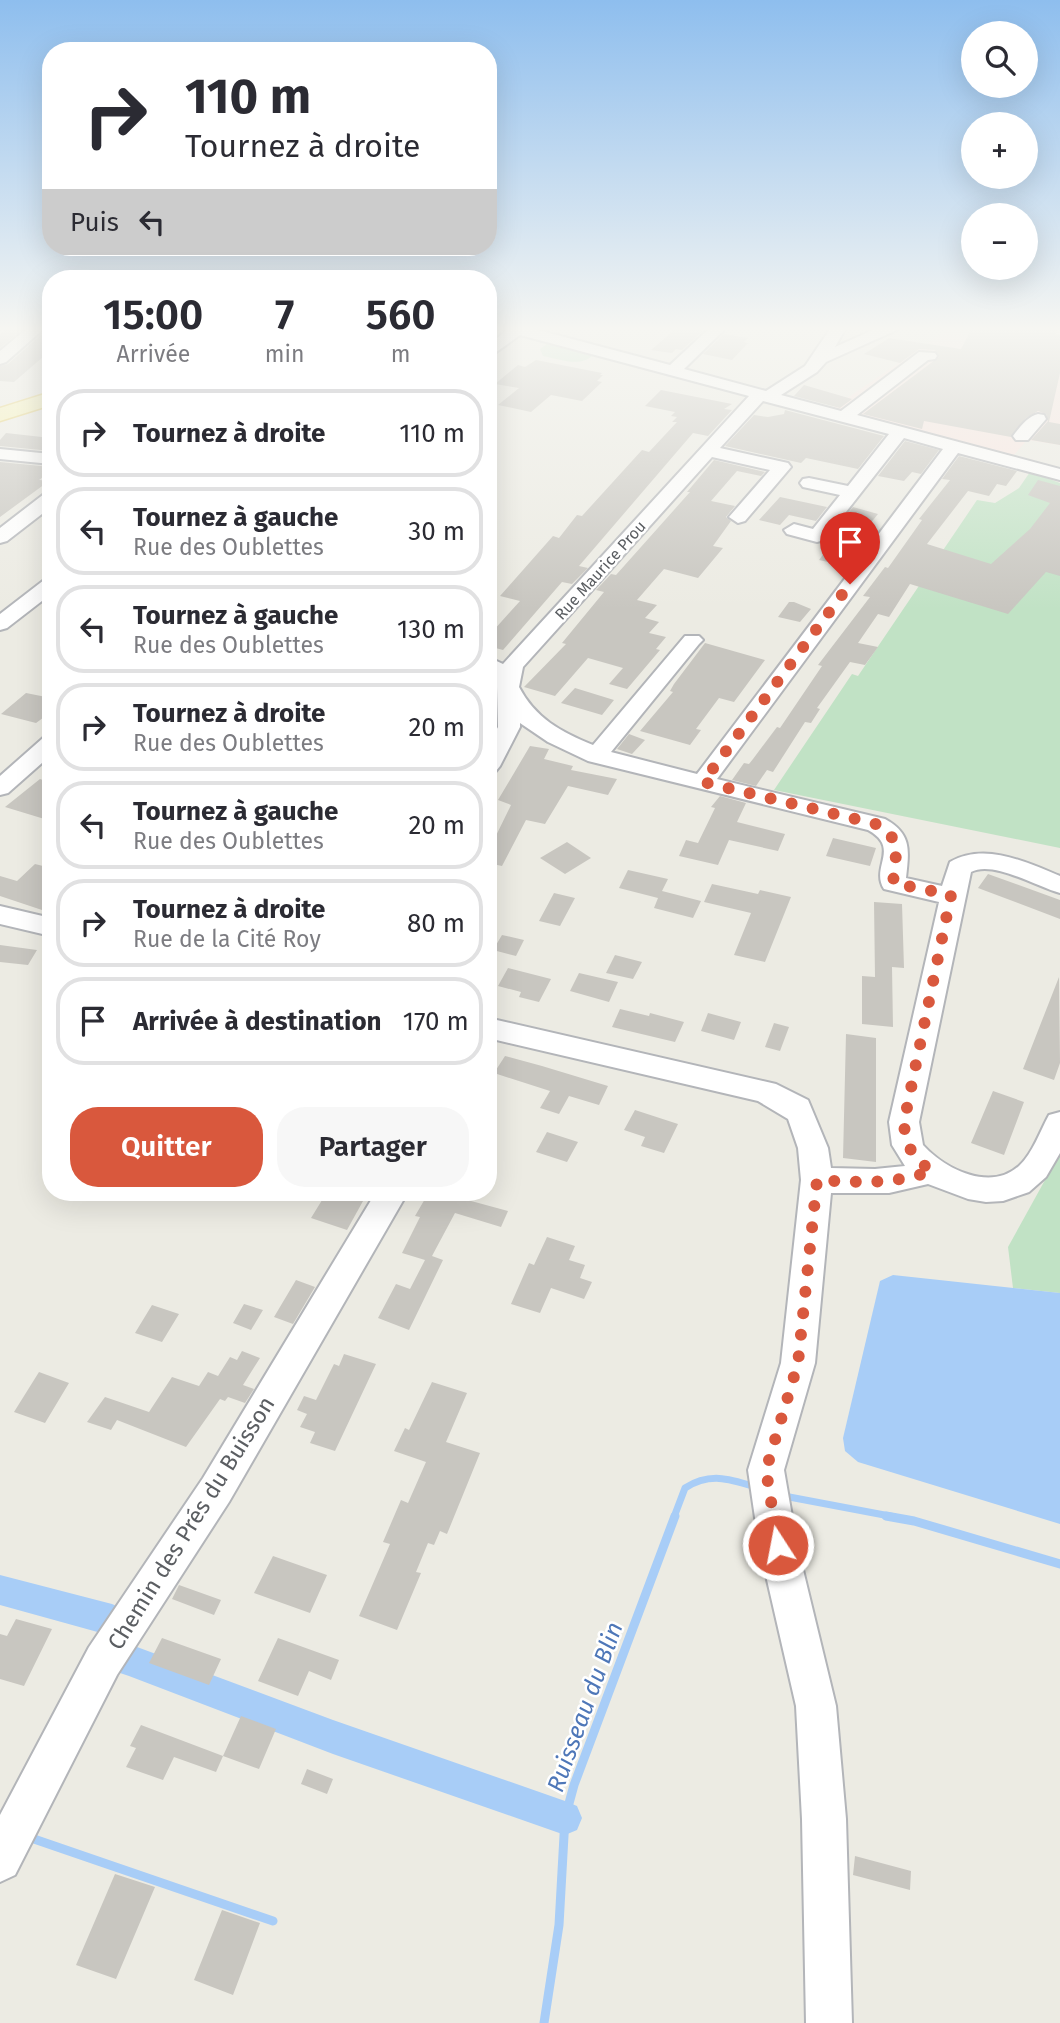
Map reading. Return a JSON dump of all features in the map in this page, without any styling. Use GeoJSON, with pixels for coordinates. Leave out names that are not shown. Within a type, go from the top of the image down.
{"type":"FeatureCollection","features":[{"type":"Feature","properties":{"kind":"street","name":"Rue Maurice Prou"},"geometry":{"type":"LineString","coordinates":[[497,749],[509,727],[507,690],[512,666],[739,420]]}},
{"type":"Feature","properties":{"kind":"street"},"geometry":{"type":"LineString","coordinates":[[852,420],[1060,475]]}},
{"type":"Feature","properties":{"kind":"street"},"geometry":{"type":"LineString","coordinates":[[1004,454],[1037,420]]}},
{"type":"Feature","properties":{"kind":"street"},"geometry":{"type":"LineString","coordinates":[[794,530],[817,536],[899,433]]}},
{"type":"Feature","properties":{"kind":"street"},"geometry":{"type":"LineString","coordinates":[[703,782],[953,447]]}},
{"type":"Feature","properties":{"kind":"street"},"geometry":{"type":"LineString","coordinates":[[708,451],[782,467],[738,517]]}},
{"type":"Feature","properties":{"kind":"street"},"geometry":{"type":"LineString","coordinates":[[0,454],[42,458]]}},
{"type":"Feature","properties":{"kind":"street"},"geometry":{"type":"LineString","coordinates":[[825,470],[852,492]]}},
{"type":"Feature","properties":{"kind":"street"},"geometry":{"type":"LineString","coordinates":[[804,489],[852,492]]}},
{"type":"Feature","properties":{"kind":"street"},"geometry":{"type":"LineString","coordinates":[[0,537],[42,505]]}},
{"type":"Feature","properties":{"kind":"street"},"geometry":{"type":"LineString","coordinates":[[0,624],[42,591]]}},
{"type":"Feature","properties":{"kind":"street"},"geometry":{"type":"LineString","coordinates":[[596,756],[692,640]]}},
{"type":"Feature","properties":{"kind":"street"},"geometry":{"type":"LineString","coordinates":[[497,671],[524,714],[554,735],[596,756],[876,824],[887,830],[897,845],[893,883],[951,895]]}},
{"type":"Feature","properties":{"kind":"street"},"geometry":{"type":"LineString","coordinates":[[0,789],[42,751]]}},
{"type":"Feature","properties":{"kind":"street"},"geometry":{"type":"LineString","coordinates":[[1060,885],[992,861],[977,860],[961,865],[951,895],[904,1122],[904,1137],[909,1150],[918,1161],[951,1183],[976,1190],[1001,1188],[1030,1175],[1060,1123]]}},
{"type":"Feature","properties":{"kind":"street"},"geometry":{"type":"LineString","coordinates":[[0,915],[42,925]]}},
{"type":"Feature","properties":{"kind":"street"},"geometry":{"type":"LineString","coordinates":[[497,1030],[777,1095],[797,1108],[813,1148],[817,1180],[798,1363],[766,1470],[778,1545],[816,1706],[824,1819],[829,2023]]}},
{"type":"Feature","properties":{"kind":"street"},"geometry":{"type":"LineString","coordinates":[[817,1180],[892,1182],[909,1180],[932,1171]]}},
{"type":"Feature","properties":{"kind":"street","name":"Chemin des Prés du Buisson"},"geometry":{"type":"LineString","coordinates":[[0,1860],[103,1661],[216,1490],[386,1201]]}},
{"type":"Feature","properties":{"kind":"shaded area"},"geometry":{"type":"Polygon","coordinates":[[[875,420],[1060,420],[1060,445],[1027,440],[1013,456],[875,420]]]}},
{"type":"Feature","properties":{"kind":"green space"},"geometry":{"type":"Polygon","coordinates":[[[1030,472],[1060,483],[1060,848],[774,790],[852,674],[858,676],[977,500],[995,503],[1019,488],[1030,472]]]}},
{"type":"Feature","properties":{"kind":"green space"},"geometry":{"type":"Polygon","coordinates":[[[1060,1153],[1060,1293],[1013,1288],[1008,1247],[1060,1153]]]}},
{"type":"Feature","properties":{"kind":"water"},"geometry":{"type":"Polygon","coordinates":[[[893,1275],[1060,1293],[1060,1524],[858,1462],[845,1451],[843,1438],[880,1281],[893,1275]]]}},
{"type":"Feature","properties":{"kind":"building"},"geometry":{"type":"Polygon","coordinates":[[[722,420],[708,436],[693,433],[579,566],[588,568],[572,584],[562,582],[503,650],[497,648],[497,627],[520,601],[500,596],[553,536],[559,538],[577,515],[582,516],[642,450],[649,452],[677,422],[672,422],[722,420]]]}},
{"type":"Feature","properties":{"kind":"building"},"geometry":{"type":"Polygon","coordinates":[[[749,420],[825,420],[884,436],[858,469],[806,458],[801,463],[725,446],[749,420]]]}},
{"type":"Feature","properties":{"kind":"building"},"geometry":{"type":"Polygon","coordinates":[[[888,420],[1024,420],[1011,437],[924,421],[922,429],[888,420]]]}},
{"type":"Feature","properties":{"kind":"building"},"geometry":{"type":"Polygon","coordinates":[[[1048,421],[1060,424],[1060,445],[1031,440],[1048,421]]]}},
{"type":"Feature","properties":{"kind":"building"},"geometry":{"type":"Polygon","coordinates":[[[6,433],[42,437],[42,450],[0,446],[0,440],[6,433]]]}},
{"type":"Feature","properties":{"kind":"building"},"geometry":{"type":"Polygon","coordinates":[[[905,441],[939,450],[921,474],[912,472],[904,481],[878,476],[905,441]]]}},
{"type":"Feature","properties":{"kind":"building"},"geometry":{"type":"Polygon","coordinates":[[[959,456],[1017,471],[1006,486],[997,484],[989,496],[968,491],[927,544],[991,564],[1030,529],[1050,503],[1028,495],[1038,480],[1060,486],[1060,576],[1046,572],[1008,614],[910,584],[889,617],[878,614],[858,643],[878,647],[865,665],[850,662],[817,708],[820,709],[811,723],[805,722],[773,772],[767,770],[756,786],[732,780],[744,763],[749,764],[777,727],[780,728],[822,666],[818,665],[870,597],[863,596],[885,567],[888,568],[922,520],[919,519],[950,480],[942,479],[959,456]]]}},
{"type":"Feature","properties":{"kind":"building"},"geometry":{"type":"Polygon","coordinates":[[[714,460],[765,472],[761,476],[737,471],[711,501],[735,506],[726,517],[731,521],[713,546],[723,548],[698,578],[664,569],[637,600],[657,605],[645,618],[659,622],[649,633],[666,637],[656,649],[660,650],[627,689],[609,684],[623,668],[588,658],[555,696],[524,687],[566,644],[562,643],[604,592],[596,590],[611,574],[616,575],[690,492],[687,492],[714,460]]]}},
{"type":"Feature","properties":{"kind":"building"},"geometry":{"type":"Polygon","coordinates":[[[0,462],[42,466],[42,478],[39,480],[42,480],[42,486],[0,517],[0,462]]]}},
{"type":"Feature","properties":{"kind":"building"},"geometry":{"type":"Polygon","coordinates":[[[780,497],[827,507],[816,521],[789,515],[780,525],[759,520],[780,497]]]}},
{"type":"Feature","properties":{"kind":"building"},"geometry":{"type":"Polygon","coordinates":[[[853,507],[878,514],[837,564],[819,560],[833,541],[827,540],[853,507]]]}},
{"type":"Feature","properties":{"kind":"building"},"geometry":{"type":"Polygon","coordinates":[[[789,602],[811,609],[800,622],[778,617],[789,602]]]}},
{"type":"Feature","properties":{"kind":"building"},"geometry":{"type":"Polygon","coordinates":[[[705,643],[765,660],[734,702],[719,698],[696,729],[701,730],[690,745],[640,731],[673,692],[670,691],[674,684],[705,643]]]}},
{"type":"Feature","properties":{"kind":"building"},"geometry":{"type":"Polygon","coordinates":[[[575,688],[614,700],[602,715],[561,703],[575,688]]]}},
{"type":"Feature","properties":{"kind":"building"},"geometry":{"type":"Polygon","coordinates":[[[26,693],[42,696],[42,719],[36,723],[1,714],[26,693]]]}},
{"type":"Feature","properties":{"kind":"building"},"geometry":{"type":"Polygon","coordinates":[[[629,734],[645,740],[632,754],[617,749],[629,734]]]}},
{"type":"Feature","properties":{"kind":"building"},"geometry":{"type":"Polygon","coordinates":[[[530,746],[549,749],[544,759],[573,766],[571,770],[617,779],[608,795],[568,786],[545,824],[526,820],[502,866],[497,865],[497,834],[511,805],[498,800],[530,746]]]}},
{"type":"Feature","properties":{"kind":"building"},"geometry":{"type":"Polygon","coordinates":[[[40,779],[42,780],[42,818],[5,807],[40,779]]]}},
{"type":"Feature","properties":{"kind":"building"},"geometry":{"type":"Polygon","coordinates":[[[720,796],[746,803],[737,822],[785,834],[778,851],[729,840],[718,865],[679,856],[686,840],[698,843],[715,808],[711,807],[720,796]]]}},
{"type":"Feature","properties":{"kind":"building"},"geometry":{"type":"Polygon","coordinates":[[[833,838],[876,848],[870,866],[826,856],[833,838]]]}},
{"type":"Feature","properties":{"kind":"building"},"geometry":{"type":"Polygon","coordinates":[[[567,842],[591,858],[565,874],[540,858],[567,842]]]}},
{"type":"Feature","properties":{"kind":"building"},"geometry":{"type":"Polygon","coordinates":[[[35,864],[42,866],[42,910],[0,896],[0,876],[17,881],[35,864]]]}},
{"type":"Feature","properties":{"kind":"building"},"geometry":{"type":"Polygon","coordinates":[[[628,870],[668,879],[662,891],[701,901],[693,918],[654,908],[658,898],[619,888],[628,870]]]}},
{"type":"Feature","properties":{"kind":"building"},"geometry":{"type":"Polygon","coordinates":[[[988,874],[1060,900],[1060,919],[978,888],[988,874]]]}},
{"type":"Feature","properties":{"kind":"building"},"geometry":{"type":"Polygon","coordinates":[[[712,884],[758,894],[760,890],[791,897],[765,962],[734,955],[751,913],[704,902],[712,884]]]}},
{"type":"Feature","properties":{"kind":"building"},"geometry":{"type":"Polygon","coordinates":[[[554,893],[575,898],[560,926],[539,921],[554,893]]]}},
{"type":"Feature","properties":{"kind":"building"},"geometry":{"type":"Polygon","coordinates":[[[874,902],[902,904],[904,968],[892,967],[893,1027],[862,1024],[862,976],[875,977],[874,902]]]}},
{"type":"Feature","properties":{"kind":"building"},"geometry":{"type":"Polygon","coordinates":[[[502,935],[524,940],[516,956],[497,951],[497,943],[502,935]]]}},
{"type":"Feature","properties":{"kind":"building"},"geometry":{"type":"Polygon","coordinates":[[[0,945],[37,950],[28,965],[0,962],[0,945]]]}},
{"type":"Feature","properties":{"kind":"building"},"geometry":{"type":"Polygon","coordinates":[[[615,955],[642,962],[633,979],[606,973],[615,955]]]}},
{"type":"Feature","properties":{"kind":"building"},"geometry":{"type":"Polygon","coordinates":[[[508,968],[551,979],[539,1002],[519,997],[521,992],[498,986],[508,968]]]}},
{"type":"Feature","properties":{"kind":"building"},"geometry":{"type":"Polygon","coordinates":[[[579,973],[618,982],[609,1002],[570,991],[579,973]]]}},
{"type":"Feature","properties":{"kind":"building"},"geometry":{"type":"Polygon","coordinates":[[[1059,977],[1060,1063],[1054,1080],[1023,1069],[1059,977]]]}},
{"type":"Feature","properties":{"kind":"building"},"geometry":{"type":"Polygon","coordinates":[[[620,1009],[684,1022],[675,1042],[612,1027],[620,1009]]]}},
{"type":"Feature","properties":{"kind":"building"},"geometry":{"type":"Polygon","coordinates":[[[708,1013],[741,1022],[734,1040],[701,1031],[708,1013]]]}},
{"type":"Feature","properties":{"kind":"building"},"geometry":{"type":"Polygon","coordinates":[[[774,1023],[789,1027],[780,1051],[765,1047],[774,1023]]]}},
{"type":"Feature","properties":{"kind":"building"},"geometry":{"type":"Polygon","coordinates":[[[846,1034],[876,1038],[876,1162],[843,1158],[846,1034]]]}},
{"type":"Feature","properties":{"kind":"building"},"geometry":{"type":"Polygon","coordinates":[[[505,1056],[608,1086],[599,1105],[569,1096],[559,1114],[540,1108],[550,1091],[497,1074],[497,1068],[505,1056]]]}},
{"type":"Feature","properties":{"kind":"building"},"geometry":{"type":"Polygon","coordinates":[[[993,1091],[1024,1102],[1004,1155],[971,1143],[993,1091]]]}},
{"type":"Feature","properties":{"kind":"building"},"geometry":{"type":"Polygon","coordinates":[[[635,1110],[678,1124],[664,1153],[641,1146],[645,1137],[624,1130],[635,1110]]]}},
{"type":"Feature","properties":{"kind":"building"},"geometry":{"type":"Polygon","coordinates":[[[547,1132],[578,1142],[567,1162],[536,1152],[547,1132]]]}},
{"type":"Feature","properties":{"kind":"building"},"geometry":{"type":"Polygon","coordinates":[[[321,1201],[363,1201],[347,1230],[311,1218],[321,1201]]]}},
{"type":"Feature","properties":{"kind":"building"},"geometry":{"type":"Polygon","coordinates":[[[424,1201],[471,1201],[508,1211],[501,1227],[455,1213],[432,1256],[443,1260],[409,1330],[378,1318],[396,1284],[410,1289],[425,1260],[402,1253],[420,1217],[415,1216],[424,1201]]]}},
{"type":"Feature","properties":{"kind":"building"},"geometry":{"type":"Polygon","coordinates":[[[547,1237],[575,1246],[569,1260],[585,1265],[580,1278],[592,1282],[584,1299],[551,1288],[540,1313],[511,1304],[529,1263],[534,1265],[547,1237]]]}},
{"type":"Feature","properties":{"kind":"building"},"geometry":{"type":"Polygon","coordinates":[[[296,1280],[315,1287],[293,1324],[274,1317],[296,1280]]]}},
{"type":"Feature","properties":{"kind":"building"},"geometry":{"type":"Polygon","coordinates":[[[244,1304],[263,1310],[251,1330],[233,1323],[244,1304]]]}},
{"type":"Feature","properties":{"kind":"building"},"geometry":{"type":"Polygon","coordinates":[[[152,1305],[179,1314],[162,1342],[135,1333],[152,1305]]]}},
{"type":"Feature","properties":{"kind":"building"},"geometry":{"type":"Polygon","coordinates":[[[242,1351],[260,1358],[243,1385],[254,1389],[245,1403],[228,1397],[225,1401],[220,1399],[186,1447],[117,1420],[111,1430],[87,1422],[105,1397],[149,1412],[172,1377],[199,1386],[208,1372],[218,1376],[230,1357],[237,1360],[242,1351]]]}},
{"type":"Feature","properties":{"kind":"building"},"geometry":{"type":"Polygon","coordinates":[[[344,1354],[376,1364],[335,1451],[310,1443],[315,1432],[300,1427],[307,1414],[297,1410],[304,1396],[316,1400],[334,1364],[339,1366],[344,1354]]]}},
{"type":"Feature","properties":{"kind":"building"},"geometry":{"type":"Polygon","coordinates":[[[39,1372],[69,1383],[45,1423],[14,1412],[39,1372]]]}},
{"type":"Feature","properties":{"kind":"building"},"geometry":{"type":"Polygon","coordinates":[[[432,1382],[467,1393],[446,1442],[480,1453],[447,1534],[440,1531],[434,1545],[428,1543],[416,1572],[421,1573],[397,1630],[359,1616],[390,1544],[383,1542],[401,1500],[408,1503],[426,1462],[394,1451],[405,1428],[409,1430],[432,1382]]]}},
{"type":"Feature","properties":{"kind":"building"},"geometry":{"type":"Polygon","coordinates":[[[273,1556],[327,1575],[310,1613],[254,1593],[273,1556]]]}},
{"type":"Feature","properties":{"kind":"building"},"geometry":{"type":"Polygon","coordinates":[[[179,1585],[221,1600],[214,1615],[172,1599],[179,1585]]]}},
{"type":"Feature","properties":{"kind":"building"},"geometry":{"type":"Polygon","coordinates":[[[16,1619],[52,1629],[24,1686],[0,1679],[0,1634],[7,1636],[16,1619]]]}},
{"type":"Feature","properties":{"kind":"building"},"geometry":{"type":"Polygon","coordinates":[[[162,1638],[221,1659],[209,1685],[149,1663],[162,1638]]]}},
{"type":"Feature","properties":{"kind":"building"},"geometry":{"type":"Polygon","coordinates":[[[278,1638],[339,1660],[331,1680],[309,1671],[298,1696],[258,1681],[278,1638]]]}},
{"type":"Feature","properties":{"kind":"building"},"geometry":{"type":"Polygon","coordinates":[[[241,1716],[276,1729],[259,1769],[223,1756],[241,1716]]]}},
{"type":"Feature","properties":{"kind":"building"},"geometry":{"type":"Polygon","coordinates":[[[141,1725],[223,1756],[216,1772],[174,1757],[163,1780],[126,1767],[136,1748],[130,1746],[141,1725]]]}},
{"type":"Feature","properties":{"kind":"building"},"geometry":{"type":"Polygon","coordinates":[[[307,1769],[333,1779],[327,1794],[301,1784],[307,1769]]]}},
{"type":"Feature","properties":{"kind":"building"},"geometry":{"type":"Polygon","coordinates":[[[855,1856],[911,1871],[910,1890],[853,1875],[855,1856]]]}},
{"type":"Feature","properties":{"kind":"building"},"geometry":{"type":"Polygon","coordinates":[[[115,1874],[155,1887],[116,1979],[76,1965],[115,1874]]]}},
{"type":"Feature","properties":{"kind":"building"},"geometry":{"type":"Polygon","coordinates":[[[222,1910],[260,1923],[233,1995],[194,1980],[222,1910]]]}},
{"type":"Feature","properties":{"kind":"waterway","name":"Ruisseau du Blin"},"geometry":{"type":"LineString","coordinates":[[674,1517],[685,1488],[694,1483],[720,1478],[756,1487]]}},
{"type":"Feature","properties":{"kind":"waterway","name":"Ruisseau du Blin"},"geometry":{"type":"LineString","coordinates":[[784,1496],[895,1517]]}},
{"type":"Feature","properties":{"kind":"waterway","name":"Ruisseau du Blin"},"geometry":{"type":"LineString","coordinates":[[544,2023],[559,1925],[565,1818],[574,1785],[675,1516]]}},
{"type":"Feature","properties":{"kind":"waterway","name":"Ruisseau du Blin"},"geometry":{"type":"LineString","coordinates":[[886,1516],[914,1521],[1060,1564]]}},
{"type":"Feature","properties":{"kind":"waterway"},"geometry":{"type":"LineString","coordinates":[[0,1590],[112,1620]]}},
{"type":"Feature","properties":{"kind":"waterway"},"geometry":{"type":"LineString","coordinates":[[129,1660],[333,1737],[565,1818]]}},
{"type":"Feature","properties":{"kind":"waterway"},"geometry":{"type":"LineString","coordinates":[[34,1839],[273,1921]]}},
{"type":"Feature","properties":{"kind":"route"},"geometry":{"type":"LineString","coordinates":[[778,1545],[767,1490],[766,1470],[798,1363],[817,1180],[892,1182],[909,1180],[932,1171],[909,1150],[904,1137],[904,1122],[951,895],[893,883],[897,845],[887,830],[876,824],[703,782],[850,584]]}}]}
